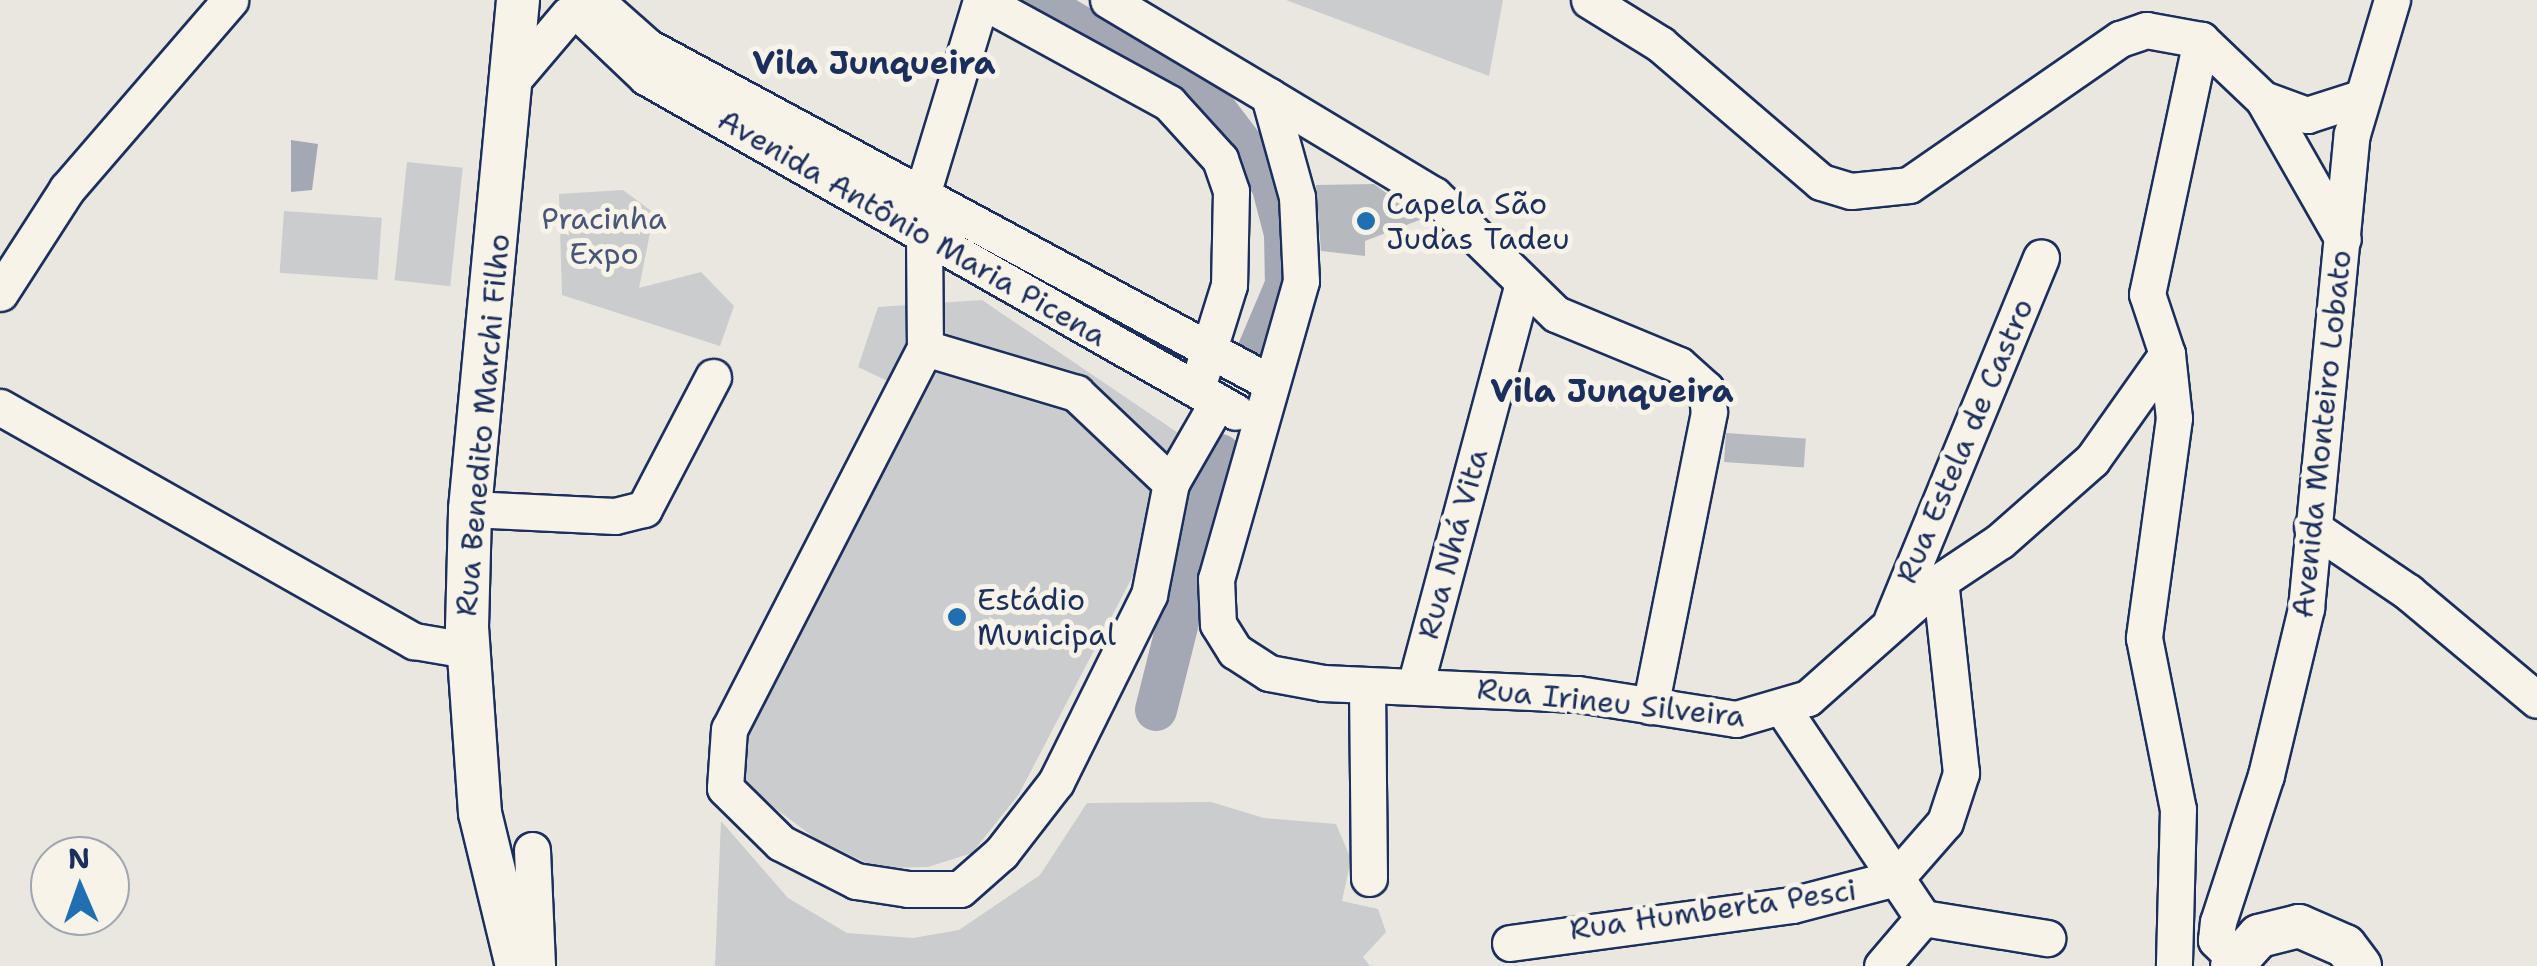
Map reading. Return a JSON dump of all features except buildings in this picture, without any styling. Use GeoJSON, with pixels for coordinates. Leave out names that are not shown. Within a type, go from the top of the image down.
{"type":"FeatureCollection","features":[{"type":"Feature","properties":{"kind":"main road","name":"Rua Benedito Marchi Filho"},"geometry":{"type":"LineString","coordinates":[[518,0],[470,508],[467,650],[480,814],[518,966]]}},
{"type":"Feature","properties":{"kind":"main road"},"geometry":{"type":"LineString","coordinates":[[2233,962],[2274,930],[2324,932],[2360,966]]}},
{"type":"Feature","properties":{"kind":"street"},"geometry":{"type":"LineString","coordinates":[[0,293],[67,188],[230,0]]}},
{"type":"Feature","properties":{"kind":"street"},"geometry":{"type":"LineString","coordinates":[[921,198],[981,0],[1169,103],[1220,159],[1231,191],[1230,285],[1206,354],[1207,398],[1171,482],[1149,595],[1056,782],[1000,853],[960,889],[908,889],[856,881],[782,843],[725,788],[729,729],[925,348],[924,236]]}},
{"type":"Feature","properties":{"kind":"street"},"geometry":{"type":"LineString","coordinates":[[1108,0],[1434,195],[1522,287],[1556,314],[1679,365],[1706,389],[1709,412],[1650,706]]}},
{"type":"Feature","properties":{"kind":"street"},"geometry":{"type":"LineString","coordinates":[[1589,0],[1660,44],[1820,182],[1851,191],[1909,185],[2120,39],[2146,30],[2201,40],[2263,99],[2344,242]]}},
{"type":"Feature","properties":{"kind":"street","name":"Avenida Monteiro Lobato"},"geometry":{"type":"LineString","coordinates":[[2233,962],[2216,940],[2306,608],[2360,98],[2392,0]]}},
{"type":"Feature","properties":{"kind":"street"},"geometry":{"type":"LineString","coordinates":[[512,81],[579,6]]}},
{"type":"Feature","properties":{"kind":"street","name":"Avenida Antônio Maria Picena"},"geometry":{"type":"LineString","coordinates":[[579,6],[1206,354],[1269,382]]}},
{"type":"Feature","properties":{"kind":"street","name":"Avenida Antônio Maria Picena"},"geometry":{"type":"LineString","coordinates":[[579,6],[646,76],[1207,398],[1257,422]]}},
{"type":"Feature","properties":{"kind":"street"},"geometry":{"type":"LineString","coordinates":[[2174,966],[2178,809],[2144,638],[2173,434],[2167,354],[2147,294],[2201,40]]}},
{"type":"Feature","properties":{"kind":"street","name":"Rua Irineu Silveira"},"geometry":{"type":"LineString","coordinates":[[1269,96],[1304,241],[1301,281],[1257,422],[1216,579],[1218,624],[1235,651],[1269,673],[1367,686],[1415,686],[1650,706],[1736,719],[1783,709],[1830,682],[1940,581],[2092,460],[2167,354]]}},
{"type":"Feature","properties":{"kind":"street"},"geometry":{"type":"LineString","coordinates":[[2263,99],[2308,115],[2360,98]]}},
{"type":"Feature","properties":{"kind":"street","name":"Rua Estela de Castro"},"geometry":{"type":"LineString","coordinates":[[1890,624],[2041,258]]}},
{"type":"Feature","properties":{"kind":"street","name":"Rua Nhá Vita"},"geometry":{"type":"LineString","coordinates":[[1415,686],[1522,287]]}},
{"type":"Feature","properties":{"kind":"street"},"geometry":{"type":"LineString","coordinates":[[925,348],[1076,393],[1171,482]]}},
{"type":"Feature","properties":{"kind":"street"},"geometry":{"type":"LineString","coordinates":[[470,508],[616,516],[644,509],[713,377]]}},
{"type":"Feature","properties":{"kind":"street"},"geometry":{"type":"LineString","coordinates":[[0,408],[414,641],[467,650]]}},
{"type":"Feature","properties":{"kind":"street"},"geometry":{"type":"LineString","coordinates":[[2312,526],[2408,592],[2537,700]]}},
{"type":"Feature","properties":{"kind":"street","name":"Rua Humberta Pesci"},"geometry":{"type":"LineString","coordinates":[[1510,943],[1792,905],[1896,878],[1945,822],[1960,773],[1940,581]]}},
{"type":"Feature","properties":{"kind":"street"},"geometry":{"type":"LineString","coordinates":[[1367,686],[1369,878]]}},
{"type":"Feature","properties":{"kind":"street"},"geometry":{"type":"LineString","coordinates":[[1783,709],[1924,918],[2048,938]]}},
{"type":"Feature","properties":{"kind":"street"},"geometry":{"type":"LineString","coordinates":[[532,850],[537,966]]}},
{"type":"Feature","properties":{"kind":"street"},"geometry":{"type":"LineString","coordinates":[[2236,865],[2248,912],[2274,930]]}},
{"type":"Feature","properties":{"kind":"street"},"geometry":{"type":"LineString","coordinates":[[1882,966],[1924,918]]}},
{"type":"Feature","properties":{"kind":"green space"},"geometry":{"type":"Polygon","coordinates":[[[1286,0],[1503,0],[1489,76],[1286,0]]]}},
{"type":"Feature","properties":{"kind":"green space"},"geometry":{"type":"Polygon","coordinates":[[[407,162],[463,168],[450,286],[395,280],[407,162]]]}},
{"type":"Feature","properties":{"kind":"green space","name":"Pracinha Expo"},"geometry":{"type":"Polygon","coordinates":[[[623,190],[654,213],[639,288],[701,272],[734,306],[720,346],[562,295],[559,194],[623,190]]]}},
{"type":"Feature","properties":{"kind":"green space"},"geometry":{"type":"Polygon","coordinates":[[[284,211],[382,218],[377,280],[280,273],[284,211]]]}},
{"type":"Feature","properties":{"kind":"green space","name":"Estádio Municipal"},"geometry":{"type":"Polygon","coordinates":[[[982,300],[1193,443],[1173,499],[1019,794],[972,853],[928,867],[877,868],[815,838],[729,774],[738,735],[921,397],[858,367],[878,307],[982,300]]]}},
{"type":"Feature","properties":{"kind":"green space"},"geometry":{"type":"Polygon","coordinates":[[[1211,802],[1264,818],[1336,824],[1351,859],[1342,901],[1378,909],[1386,932],[1363,957],[1370,966],[715,966],[721,821],[788,898],[847,933],[913,938],[959,930],[1040,875],[1087,803],[1211,802]]]}},
{"type":"Feature","properties":{"kind":"shaded area"},"geometry":{"type":"Polygon","coordinates":[[[291,140],[318,144],[312,190],[291,192],[291,140]]]}},
{"type":"Feature","properties":{"kind":"waterway"},"geometry":{"type":"LineString","coordinates":[[1035,0],[1211,104],[1272,184],[1285,234],[1286,285],[1252,365]]}},
{"type":"Feature","properties":{"kind":"waterway"},"geometry":{"type":"LineString","coordinates":[[1156,710],[1220,455]]}},
{"type":"Feature","properties":{"kind":"place","name":"Capela São Judas Tadeu"},"geometry":{"type":"Point","coordinates":[1366,221]}},
{"type":"Feature","properties":{"kind":"place","name":"Estádio Municipal"},"geometry":{"type":"Point","coordinates":[957,617]}},
{"type":"Feature","properties":{"kind":"district","name":"Vila Junqueira"},"geometry":{"type":"Point","coordinates":[874,63]}},
{"type":"Feature","properties":{"kind":"district","name":"Vila Junqueira"},"geometry":{"type":"Point","coordinates":[1612,391]}}]}
